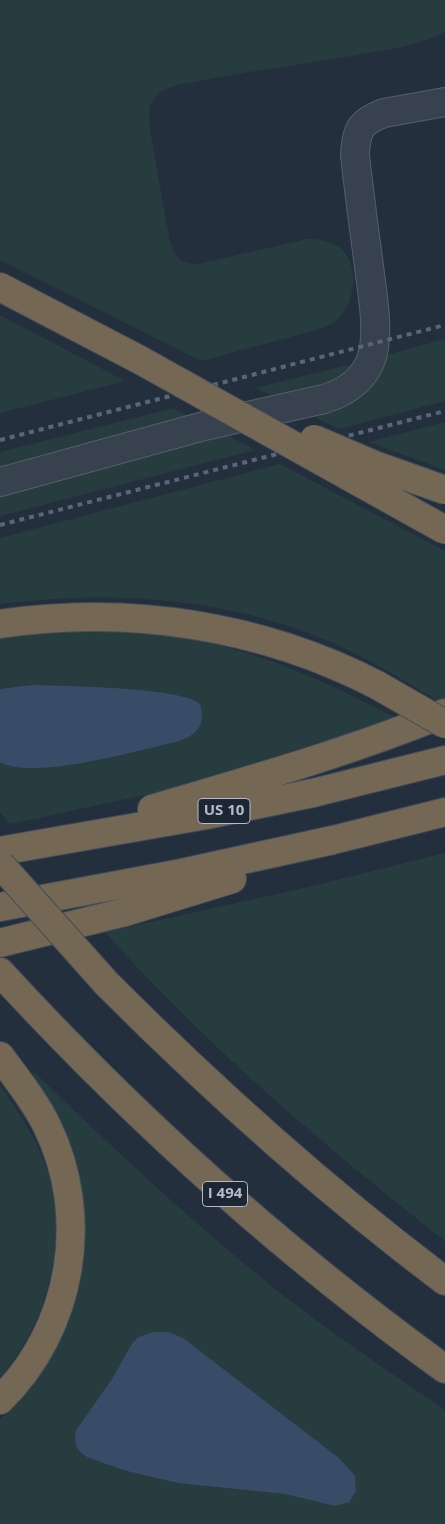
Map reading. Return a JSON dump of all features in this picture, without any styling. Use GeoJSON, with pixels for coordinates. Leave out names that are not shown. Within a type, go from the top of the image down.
{"type":"FeatureCollection","features":[{"type":"Feature","properties":{"kind":"highway"},"geometry":{"type":"LineString","coordinates":[[0,287],[140,360],[445,530]]}},
{"type":"Feature","properties":{"kind":"highway"},"geometry":{"type":"LineString","coordinates":[[140,360],[342,451],[445,490]]}},
{"type":"Feature","properties":{"kind":"highway"},"geometry":{"type":"LineString","coordinates":[[0,624],[41,619],[87,617],[146,619],[228,632],[280,645],[327,662],[377,685],[445,724]]}},
{"type":"Feature","properties":{"kind":"highway"},"geometry":{"type":"LineString","coordinates":[[33,845],[305,763],[364,744],[445,713]]}},
{"type":"Feature","properties":{"kind":"highway","name":"US 10"},"geometry":{"type":"LineString","coordinates":[[0,851],[206,815],[313,793],[445,760]]}},
{"type":"Feature","properties":{"kind":"highway"},"geometry":{"type":"LineString","coordinates":[[0,906],[190,872],[342,838],[439,813]]}},
{"type":"Feature","properties":{"kind":"highway"},"geometry":{"type":"LineString","coordinates":[[0,943],[125,912],[439,813]]}},
{"type":"Feature","properties":{"kind":"highway"},"geometry":{"type":"LineString","coordinates":[[0,864],[107,984],[190,1066],[265,1135],[344,1203],[445,1281]]}},
{"type":"Feature","properties":{"kind":"highway","name":"I 494"},"geometry":{"type":"LineString","coordinates":[[0,972],[94,1072],[246,1213],[367,1311],[445,1369]]}},
{"type":"Feature","properties":{"kind":"highway"},"geometry":{"type":"LineString","coordinates":[[0,1056],[37,1109],[55,1144],[67,1186],[71,1223],[67,1279],[56,1314],[40,1349],[0,1400]]}},
{"type":"Feature","properties":{"kind":"lane"},"geometry":{"type":"LineString","coordinates":[[0,482],[204,426],[324,399],[339,394],[352,386],[363,374],[370,362],[374,344],[372,292],[355,156],[357,135],[362,125],[375,116],[445,102]]}},
{"type":"Feature","properties":{"kind":"green space"},"geometry":{"type":"Polygon","coordinates":[[[0,0],[445,0],[445,31],[425,41],[391,49],[177,85],[161,92],[150,106],[150,130],[169,237],[178,258],[192,264],[199,264],[307,239],[330,242],[345,253],[353,272],[352,293],[343,313],[337,320],[320,329],[201,361],[0,260],[0,0]]]}},
{"type":"Feature","properties":{"kind":"green space"},"geometry":{"type":"Polygon","coordinates":[[[0,315],[125,381],[0,413],[0,315]]]}},
{"type":"Feature","properties":{"kind":"green space"},"geometry":{"type":"Polygon","coordinates":[[[445,339],[445,401],[339,429],[307,413],[383,356],[445,339]]]}},
{"type":"Feature","properties":{"kind":"green space"},"geometry":{"type":"Polygon","coordinates":[[[356,363],[339,381],[278,399],[255,388],[356,363]]]}},
{"type":"Feature","properties":{"kind":"green space"},"geometry":{"type":"Polygon","coordinates":[[[174,408],[197,420],[0,474],[0,452],[174,408]]]}},
{"type":"Feature","properties":{"kind":"green space"},"geometry":{"type":"Polygon","coordinates":[[[445,422],[445,470],[369,442],[445,422]]]}},
{"type":"Feature","properties":{"kind":"green space"},"geometry":{"type":"Polygon","coordinates":[[[218,430],[255,450],[0,516],[0,490],[218,430]]]}},
{"type":"Feature","properties":{"kind":"green space"},"geometry":{"type":"Polygon","coordinates":[[[280,464],[445,551],[445,703],[443,704],[386,670],[326,640],[247,614],[207,606],[124,598],[82,598],[0,604],[0,538],[280,464]]]}},
{"type":"Feature","properties":{"kind":"green space"},"geometry":{"type":"Polygon","coordinates":[[[98,630],[170,635],[221,645],[300,672],[400,720],[201,783],[10,824],[0,812],[0,637],[20,634],[98,630]]]}},
{"type":"Feature","properties":{"kind":"green space"},"geometry":{"type":"Polygon","coordinates":[[[445,853],[445,1241],[355,1169],[268,1094],[185,1016],[105,932],[309,887],[445,853]]]}},
{"type":"Feature","properties":{"kind":"green space"},"geometry":{"type":"Polygon","coordinates":[[[35,1073],[150,1181],[269,1284],[356,1349],[445,1410],[445,1524],[0,1524],[0,1420],[38,1378],[58,1345],[70,1317],[79,1288],[84,1258],[83,1197],[77,1168],[68,1139],[52,1107],[32,1077],[35,1073]]]}},
{"type":"Feature","properties":{"kind":"green space"},"geometry":{"type":"Polygon","coordinates":[[[0,1085],[40,1151],[52,1189],[56,1218],[51,1275],[43,1302],[32,1329],[0,1378],[0,1085]]]}},
{"type":"Feature","properties":{"kind":"water"},"geometry":{"type":"Polygon","coordinates":[[[33,685],[121,688],[189,698],[200,704],[202,711],[201,723],[196,732],[179,741],[114,757],[61,766],[36,768],[16,767],[0,762],[0,689],[33,685]]]}},
{"type":"Feature","properties":{"kind":"water"},"geometry":{"type":"Polygon","coordinates":[[[153,1332],[169,1332],[183,1338],[340,1459],[355,1476],[356,1491],[349,1502],[335,1506],[285,1494],[178,1483],[123,1470],[81,1453],[76,1446],[75,1433],[77,1429],[112,1379],[133,1342],[139,1337],[153,1332]]]}},
{"type":"Feature","properties":{"kind":"railway"},"geometry":{"type":"LineString","coordinates":[[0,440],[445,325]]}},
{"type":"Feature","properties":{"kind":"railway"},"geometry":{"type":"LineString","coordinates":[[0,525],[445,411]]}}]}
